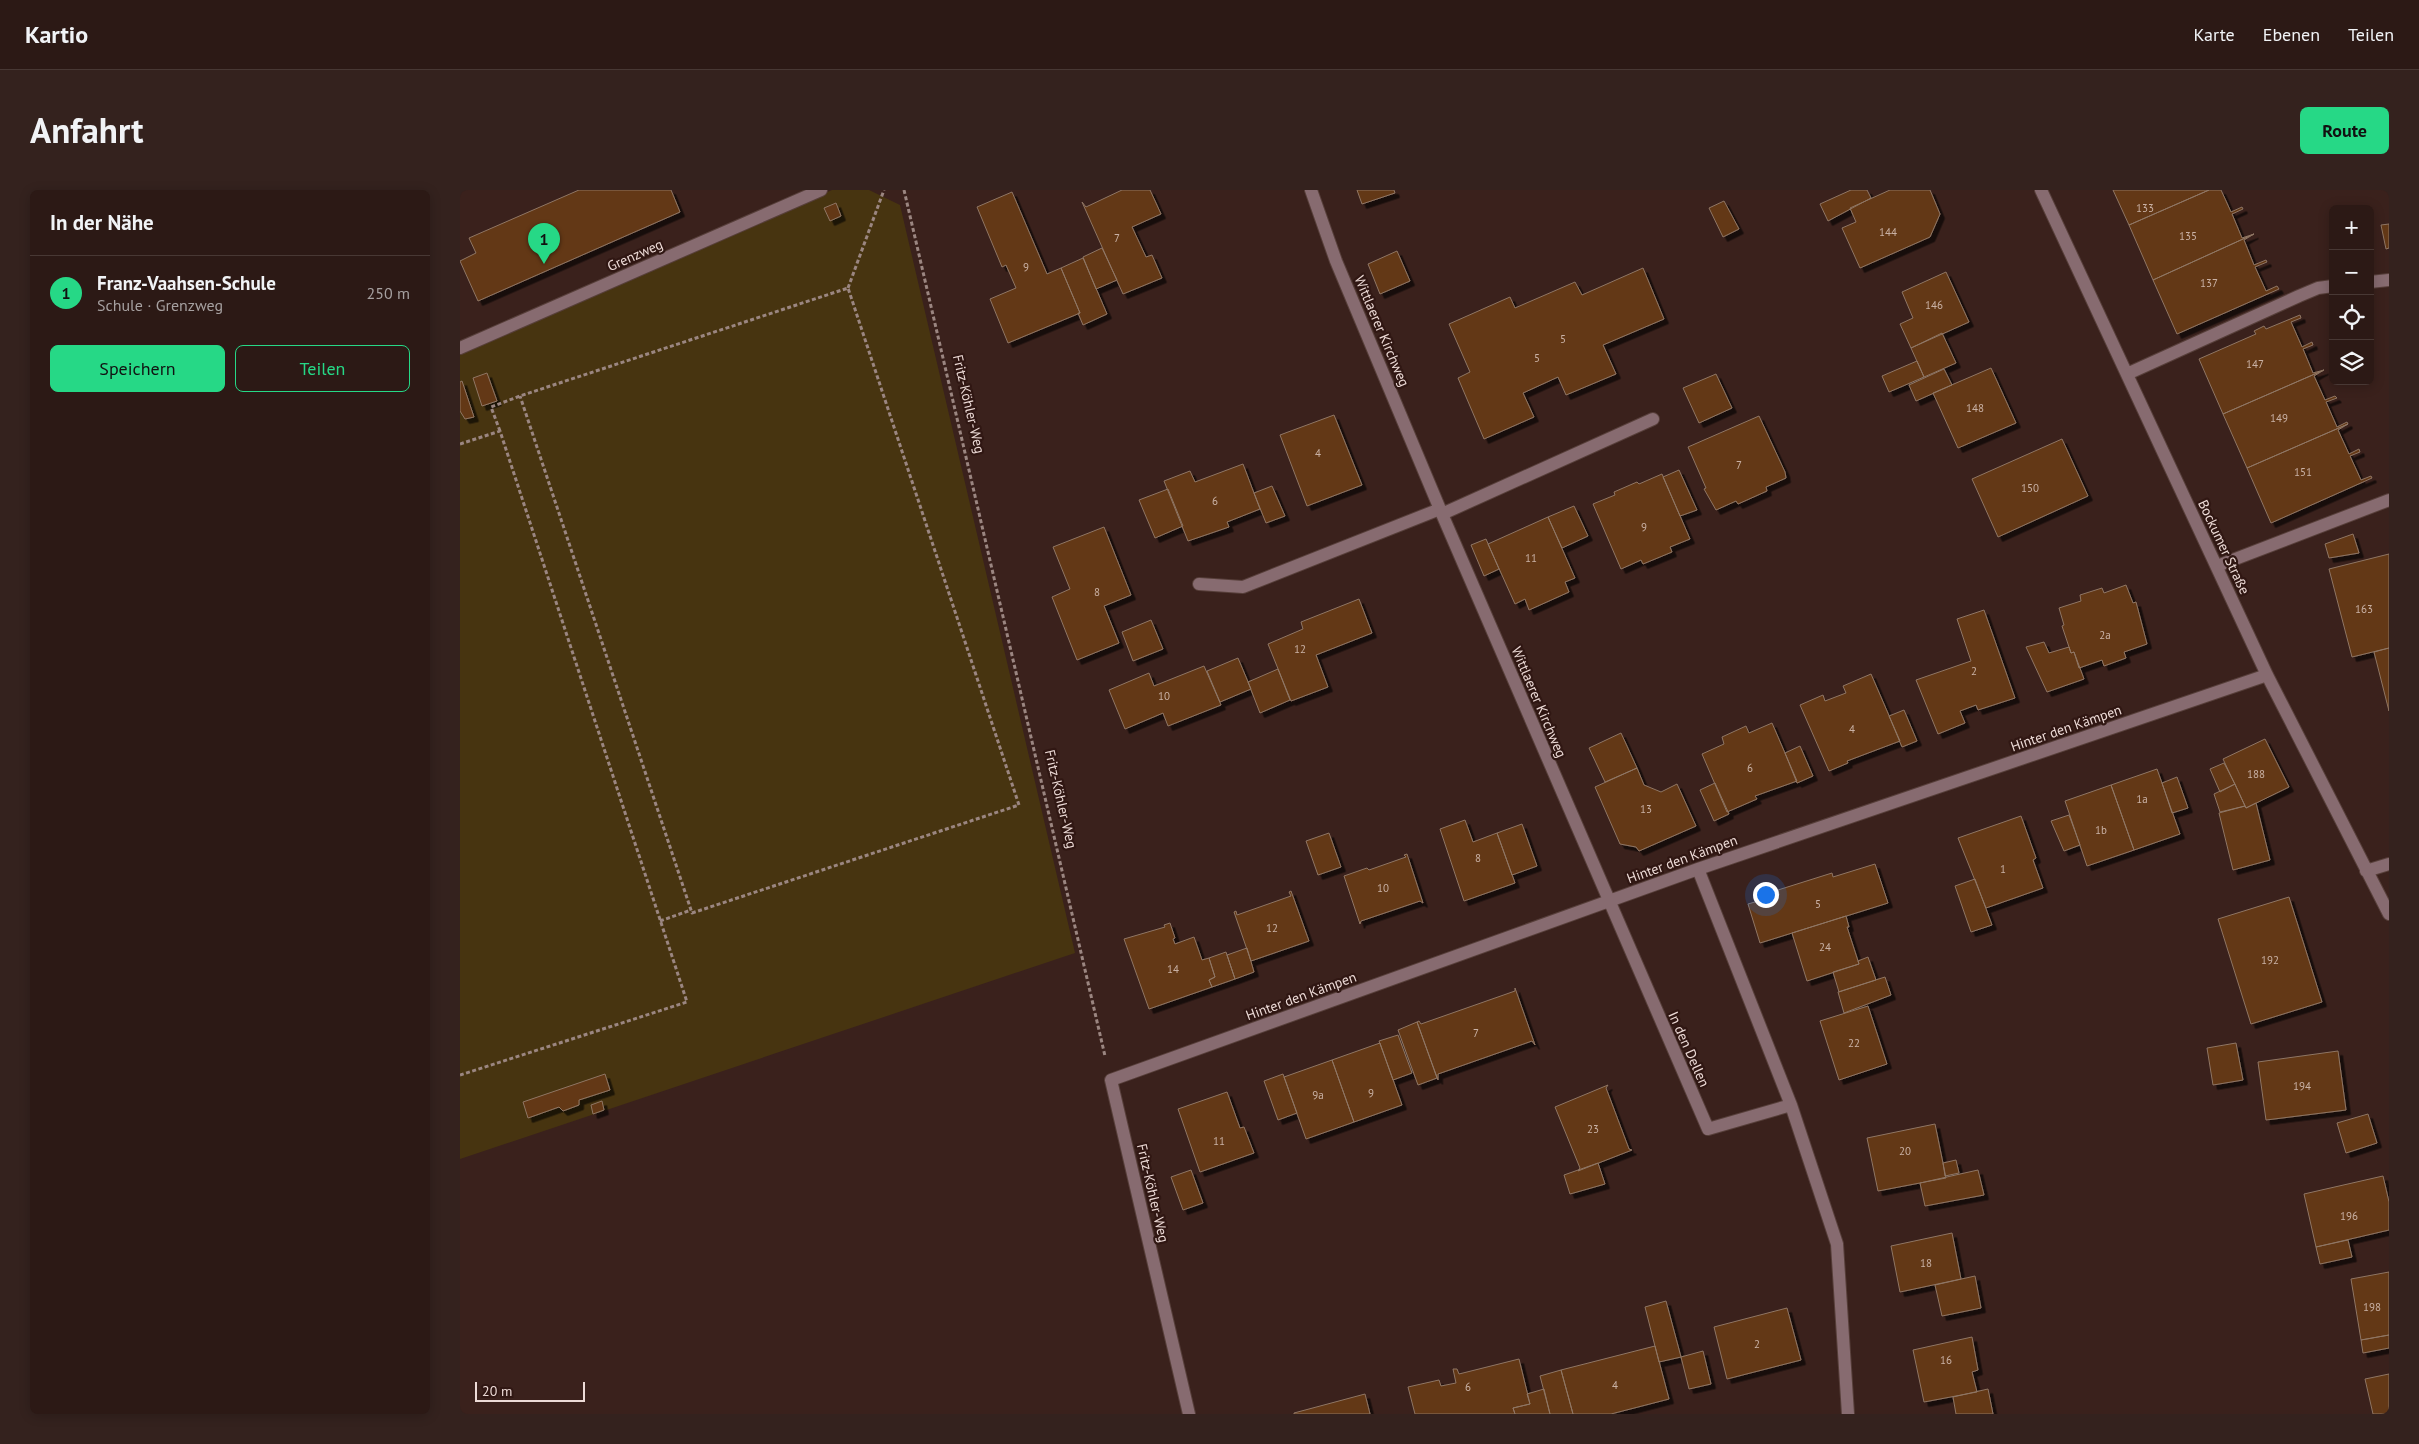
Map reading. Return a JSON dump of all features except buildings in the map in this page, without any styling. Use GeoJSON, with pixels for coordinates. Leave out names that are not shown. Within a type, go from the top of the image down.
{"type":"FeatureCollection","features":[{"type":"Feature","properties":{"kind":"street","name":"Grenzweg"},"geometry":{"type":"LineString","coordinates":[[460,348],[821,190]]}},
{"type":"Feature","properties":{"kind":"street","name":"Wittlaerer Kirchweg"},"geometry":{"type":"LineString","coordinates":[[1311,190],[1336,261],[1608,902]]}},
{"type":"Feature","properties":{"kind":"street","name":"Bockumer Straße"},"geometry":{"type":"LineString","coordinates":[[2041,190],[2267,675],[2389,914]]}},
{"type":"Feature","properties":{"kind":"street"},"geometry":{"type":"LineString","coordinates":[[2374,282],[2389,280]]}},
{"type":"Feature","properties":{"kind":"street"},"geometry":{"type":"LineString","coordinates":[[2127,374],[2299,296],[2318,288],[2329,287]]}},
{"type":"Feature","properties":{"kind":"street"},"geometry":{"type":"LineString","coordinates":[[1199,584],[1243,586],[1441,511],[1653,420]]}},
{"type":"Feature","properties":{"kind":"street"},"geometry":{"type":"LineString","coordinates":[[2217,566],[2389,500]]}},
{"type":"Feature","properties":{"kind":"street","name":"Hinter den Kämpen"},"geometry":{"type":"LineString","coordinates":[[1111,1080],[1698,869],[2267,675]]}},
{"type":"Feature","properties":{"kind":"street"},"geometry":{"type":"LineString","coordinates":[[2366,870],[2389,864]]}},
{"type":"Feature","properties":{"kind":"street"},"geometry":{"type":"LineString","coordinates":[[1698,869],[1791,1105],[1837,1244],[1848,1414]]}},
{"type":"Feature","properties":{"kind":"street","name":"In den Dellen"},"geometry":{"type":"LineString","coordinates":[[1608,902],[1708,1130],[1791,1105]]}},
{"type":"Feature","properties":{"kind":"street","name":"Fritz-Köhler-Weg"},"geometry":{"type":"LineString","coordinates":[[1111,1080],[1189,1414]]}},
{"type":"Feature","properties":{"kind":"path"},"geometry":{"type":"LineString","coordinates":[[520,396],[692,913],[1019,805],[848,288],[884,190]]}},
{"type":"Feature","properties":{"kind":"path","name":"Fritz-Köhler-Weg"},"geometry":{"type":"LineString","coordinates":[[904,190],[1111,1080]]}},
{"type":"Feature","properties":{"kind":"path"},"geometry":{"type":"LineString","coordinates":[[460,1075],[687,1002],[491,407],[848,288]]}},
{"type":"Feature","properties":{"kind":"path"},"geometry":{"type":"LineString","coordinates":[[460,444],[500,431]]}},
{"type":"Feature","properties":{"kind":"path"},"geometry":{"type":"LineString","coordinates":[[660,921],[691,910]]}},
{"type":"Feature","properties":{"kind":"shaded area"},"geometry":{"type":"Polygon","coordinates":[[[832,190],[869,190],[900,205],[1075,953],[460,1159],[460,353],[832,190]]]}},
{"type":"Feature","properties":{"kind":"place","name":"Franz-Vaahsen-Schule"},"geometry":{"type":"Point","coordinates":[544,264]}}]}
